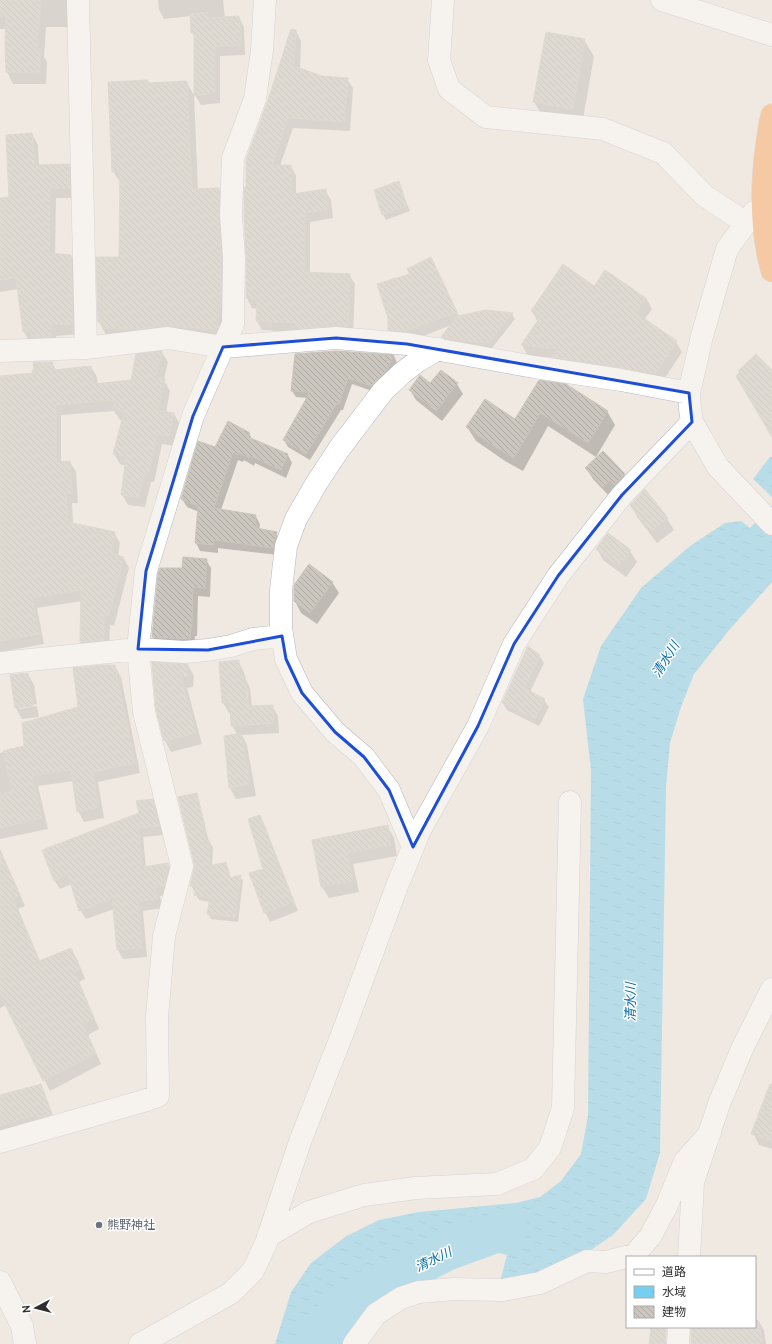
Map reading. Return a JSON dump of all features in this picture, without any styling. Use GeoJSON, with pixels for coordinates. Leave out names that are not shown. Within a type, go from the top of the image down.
{"type":"FeatureCollection","features":[{"type":"Feature","properties":{"kind":"highway"},"geometry":{"type":"LineString","coordinates":[[772,115],[766,154],[762,200],[766,247],[772,271]]}},
{"type":"Feature","properties":{"kind":"street"},"geometry":{"type":"LineString","coordinates":[[78,0],[86,348]]}},
{"type":"Feature","properties":{"kind":"street"},"geometry":{"type":"LineString","coordinates":[[0,1142],[158,1096],[157,1017],[164,936],[182,866],[144,712],[138,649],[146,571],[193,416],[233,324],[234,258],[231,214],[233,158],[255,98],[262,50],[265,0]]}},
{"type":"Feature","properties":{"kind":"street"},"geometry":{"type":"LineString","coordinates":[[443,0],[439,60],[449,89],[486,117],[603,129],[664,153],[705,196],[746,223]]}},
{"type":"Feature","properties":{"kind":"street"},"geometry":{"type":"LineString","coordinates":[[662,0],[772,35]]}},
{"type":"Feature","properties":{"kind":"street"},"geometry":{"type":"LineString","coordinates":[[762,200],[727,248],[702,336],[689,393],[692,422],[718,467],[765,517]]}},
{"type":"Feature","properties":{"kind":"street"},"geometry":{"type":"LineString","coordinates":[[0,351],[86,348],[168,338],[223,347],[336,338],[407,344],[534,367],[622,380],[689,393]]}},
{"type":"Feature","properties":{"kind":"street"},"geometry":{"type":"LineString","coordinates":[[413,847],[389,790],[364,757],[335,732],[302,693],[286,659],[281,628],[281,590],[286,546],[296,519],[316,484],[339,449],[383,391],[408,369],[438,349]]}},
{"type":"Feature","properties":{"kind":"street"},"geometry":{"type":"LineString","coordinates":[[140,1344],[230,1293],[253,1271],[268,1236],[301,1139],[343,1032],[397,886],[420,830],[478,726],[514,644],[558,576],[622,495],[692,422]]}},
{"type":"Feature","properties":{"kind":"street"},"geometry":{"type":"LineString","coordinates":[[0,663],[138,649],[184,652],[208,650],[231,646],[253,639],[282,636]]}},
{"type":"Feature","properties":{"kind":"street"},"geometry":{"type":"LineString","coordinates":[[268,1236],[309,1212],[364,1195],[416,1188],[497,1184],[533,1169],[550,1148],[563,1108],[570,802]]}},
{"type":"Feature","properties":{"kind":"street"},"geometry":{"type":"LineString","coordinates":[[690,1256],[693,1182],[719,1104],[741,1051],[772,988]]}},
{"type":"Feature","properties":{"kind":"street"},"geometry":{"type":"LineString","coordinates":[[630,1256],[634,1255],[650,1238],[667,1205],[685,1161],[710,1133]]}},
{"type":"Feature","properties":{"kind":"street"},"geometry":{"type":"LineString","coordinates":[[354,1344],[376,1314],[401,1298],[419,1292],[454,1289],[503,1290],[540,1283],[587,1260],[606,1262],[626,1257]]}},
{"type":"Feature","properties":{"kind":"street"},"geometry":{"type":"LineString","coordinates":[[0,1282],[22,1326],[25,1344]]}},
{"type":"Feature","properties":{"kind":"street"},"geometry":{"type":"LineString","coordinates":[[678,1344],[679,1328]]}},
{"type":"Feature","properties":{"kind":"highlighted area"},"geometry":{"type":"Polygon","coordinates":[[[336,338],[407,344],[689,393],[692,422],[622,495],[558,576],[514,644],[478,726],[413,847],[389,790],[364,757],[335,732],[302,693],[286,659],[282,636],[208,650],[138,649],[146,571],[193,416],[223,347],[336,338]]]}},
{"type":"Feature","properties":{"kind":"water"},"geometry":{"type":"Polygon","coordinates":[[[770,457],[772,457],[772,497],[753,479],[770,457]]]}},
{"type":"Feature","properties":{"kind":"water"},"geometry":{"type":"Polygon","coordinates":[[[772,505],[772,582],[730,629],[694,674],[681,707],[670,743],[666,787],[660,1153],[646,1199],[613,1235],[576,1260],[531,1277],[500,1282],[507,1255],[484,1249],[435,1247],[406,1257],[376,1276],[352,1315],[363,1319],[346,1344],[275,1344],[291,1292],[311,1263],[345,1237],[379,1220],[419,1212],[516,1203],[540,1197],[561,1181],[581,1154],[588,1116],[591,771],[583,699],[601,646],[641,588],[690,546],[725,523],[741,521],[750,528],[772,505]]]}},
{"type":"Feature","properties":{"kind":"building"},"geometry":{"type":"Polygon","coordinates":[[[0,0],[41,0],[37,49],[40,49],[40,73],[6,72],[6,17],[0,17],[0,0]]]}},
{"type":"Feature","properties":{"kind":"building"},"geometry":{"type":"Polygon","coordinates":[[[208,12],[208,18],[239,16],[241,45],[215,47],[215,93],[194,96],[194,33],[191,33],[190,14],[208,12]]]}},
{"type":"Feature","properties":{"kind":"building"},"geometry":{"type":"Polygon","coordinates":[[[291,29],[296,30],[294,66],[322,76],[348,78],[345,122],[288,118],[272,165],[291,165],[292,194],[326,189],[328,209],[305,213],[304,272],[350,274],[348,326],[296,329],[296,323],[256,321],[257,300],[246,298],[244,187],[246,187],[246,160],[267,103],[291,29]]]}},
{"type":"Feature","properties":{"kind":"building"},"geometry":{"type":"Polygon","coordinates":[[[546,32],[585,39],[573,109],[533,102],[546,32]]]}},
{"type":"Feature","properties":{"kind":"building"},"geometry":{"type":"Polygon","coordinates":[[[148,80],[148,83],[187,81],[192,189],[219,188],[221,295],[217,330],[167,326],[141,329],[103,328],[103,322],[98,322],[96,257],[119,257],[120,171],[112,172],[108,82],[148,80]]]}},
{"type":"Feature","properties":{"kind":"building"},"geometry":{"type":"Polygon","coordinates":[[[32,133],[35,165],[69,164],[70,188],[50,188],[49,253],[71,255],[73,324],[51,325],[51,337],[31,337],[30,331],[23,332],[16,278],[0,280],[0,198],[9,197],[6,135],[32,133]]]}},
{"type":"Feature","properties":{"kind":"building"},"geometry":{"type":"Polygon","coordinates":[[[399,181],[407,206],[382,215],[374,190],[399,181]]]}},
{"type":"Feature","properties":{"kind":"building"},"geometry":{"type":"Polygon","coordinates":[[[431,257],[457,312],[405,331],[388,330],[388,318],[377,284],[410,274],[407,269],[431,257]]]}},
{"type":"Feature","properties":{"kind":"building"},"geometry":{"type":"Polygon","coordinates":[[[563,264],[594,286],[605,270],[646,298],[636,313],[677,341],[655,374],[553,357],[558,349],[521,345],[540,317],[531,311],[563,264]]]}},
{"type":"Feature","properties":{"kind":"building"},"geometry":{"type":"Polygon","coordinates":[[[486,310],[513,313],[489,343],[460,341],[441,337],[457,316],[486,310]]]}},
{"type":"Feature","properties":{"kind":"building"},"geometry":{"type":"Polygon","coordinates":[[[162,351],[156,377],[165,379],[158,410],[174,413],[169,436],[157,434],[149,472],[145,472],[139,497],[121,495],[126,457],[113,454],[124,412],[113,410],[114,400],[56,405],[56,462],[70,461],[72,493],[66,493],[68,522],[115,532],[111,553],[124,557],[109,616],[104,615],[104,640],[80,642],[81,590],[32,598],[39,634],[0,641],[0,376],[33,373],[33,362],[53,362],[53,370],[91,366],[93,384],[131,380],[136,354],[162,351]]]}},
{"type":"Feature","properties":{"kind":"building"},"geometry":{"type":"Polygon","coordinates":[[[336,351],[394,355],[387,370],[371,386],[348,378],[339,404],[337,403],[306,454],[283,440],[310,392],[291,391],[295,354],[336,351]]]}},
{"type":"Feature","properties":{"kind":"building"},"geometry":{"type":"Polygon","coordinates":[[[756,354],[772,370],[772,437],[736,376],[740,372],[738,371],[756,354]]]}},
{"type":"Feature","properties":{"kind":"building"},"geometry":{"type":"Polygon","coordinates":[[[441,370],[458,383],[436,411],[409,390],[420,375],[430,383],[441,370]]]}},
{"type":"Feature","properties":{"kind":"building"},"geometry":{"type":"Polygon","coordinates":[[[539,380],[566,384],[608,411],[588,443],[540,413],[514,458],[466,427],[485,399],[515,419],[539,380]]]}},
{"type":"Feature","properties":{"kind":"building"},"geometry":{"type":"Polygon","coordinates":[[[228,421],[250,433],[248,437],[288,454],[281,470],[250,456],[249,458],[233,452],[214,508],[256,515],[256,528],[277,532],[273,548],[214,540],[213,545],[195,543],[198,506],[181,499],[198,441],[215,447],[228,421]]]}},
{"type":"Feature","properties":{"kind":"building"},"geometry":{"type":"Polygon","coordinates":[[[603,451],[625,474],[614,485],[610,480],[603,487],[585,468],[603,451]]]}},
{"type":"Feature","properties":{"kind":"building"},"geometry":{"type":"Polygon","coordinates":[[[645,489],[668,518],[650,532],[630,505],[645,489]]]}},
{"type":"Feature","properties":{"kind":"building"},"geometry":{"type":"Polygon","coordinates":[[[608,533],[631,550],[619,566],[596,549],[608,533]]]}},
{"type":"Feature","properties":{"kind":"building"},"geometry":{"type":"Polygon","coordinates":[[[183,557],[207,559],[205,588],[193,587],[192,627],[190,639],[152,637],[158,573],[160,568],[182,568],[183,557]]]}},
{"type":"Feature","properties":{"kind":"building"},"geometry":{"type":"Polygon","coordinates":[[[309,564],[333,582],[310,613],[294,601],[294,585],[309,564]]]}},
{"type":"Feature","properties":{"kind":"building"},"geometry":{"type":"Polygon","coordinates":[[[528,646],[540,655],[524,688],[545,699],[535,719],[502,703],[528,646]]]}},
{"type":"Feature","properties":{"kind":"building"},"geometry":{"type":"Polygon","coordinates":[[[239,660],[240,677],[245,676],[248,706],[273,705],[274,723],[231,726],[230,702],[222,703],[219,662],[239,660]]]}},
{"type":"Feature","properties":{"kind":"building"},"geometry":{"type":"Polygon","coordinates":[[[152,662],[188,664],[187,676],[181,677],[196,733],[164,741],[156,710],[152,662]]]}},
{"type":"Feature","properties":{"kind":"building"},"geometry":{"type":"Polygon","coordinates":[[[115,665],[135,763],[93,772],[98,807],[77,812],[71,770],[32,776],[42,818],[0,828],[0,794],[12,791],[3,751],[24,746],[22,723],[78,707],[73,668],[115,665]]]}},
{"type":"Feature","properties":{"kind":"building"},"geometry":{"type":"Polygon","coordinates":[[[28,673],[33,706],[15,708],[10,675],[28,673]]]}},
{"type":"Feature","properties":{"kind":"building"},"geometry":{"type":"Polygon","coordinates":[[[241,733],[250,784],[229,788],[224,736],[241,733]]]}},
{"type":"Feature","properties":{"kind":"building"},"geometry":{"type":"Polygon","coordinates":[[[197,793],[207,841],[210,841],[209,866],[226,862],[230,878],[241,875],[235,917],[207,914],[210,898],[194,895],[196,886],[190,886],[194,863],[178,797],[197,793]]]}},
{"type":"Feature","properties":{"kind":"building"},"geometry":{"type":"Polygon","coordinates":[[[153,799],[159,826],[138,828],[142,867],[168,863],[169,866],[164,886],[155,887],[157,899],[138,902],[142,948],[117,950],[112,899],[79,911],[68,875],[54,881],[42,850],[139,813],[136,801],[153,799]]]}},
{"type":"Feature","properties":{"kind":"building"},"geometry":{"type":"Polygon","coordinates":[[[260,815],[294,902],[264,913],[249,873],[263,869],[248,819],[260,815]]]}},
{"type":"Feature","properties":{"kind":"building"},"geometry":{"type":"Polygon","coordinates":[[[388,825],[391,845],[348,853],[353,881],[321,887],[312,840],[388,825]]]}},
{"type":"Feature","properties":{"kind":"building"},"geometry":{"type":"Polygon","coordinates":[[[0,850],[20,895],[13,898],[39,961],[71,948],[80,969],[74,971],[94,1018],[83,1024],[96,1053],[43,1081],[0,995],[0,850]]]}},
{"type":"Feature","properties":{"kind":"building"},"geometry":{"type":"Polygon","coordinates":[[[41,1084],[52,1114],[36,1119],[35,1115],[0,1126],[0,1095],[41,1084]]]}},
{"type":"Feature","properties":{"kind":"building"},"geometry":{"type":"Polygon","coordinates":[[[770,1084],[772,1084],[772,1141],[751,1134],[770,1084]]]}},
{"type":"Feature","properties":{"kind":"building"},"geometry":{"type":"Polygon","coordinates":[[[760,1327],[762,1344],[691,1344],[691,1328],[760,1327]]]}},
{"type":"Feature","properties":{"kind":"building"},"geometry":{"type":"Polygon","coordinates":[[[651,1328],[666,1328],[666,1344],[649,1344],[651,1328]]]}},
{"type":"Feature","properties":{"kind":"waterway","name":"清水川"},"geometry":{"type":"LineString","coordinates":[[316,1344],[320,1331],[357,1298],[445,1252],[508,1229]]}},
{"type":"Feature","properties":{"kind":"place","name":"熊野神社"},"geometry":{"type":"Point","coordinates":[99,1225]}}]}
